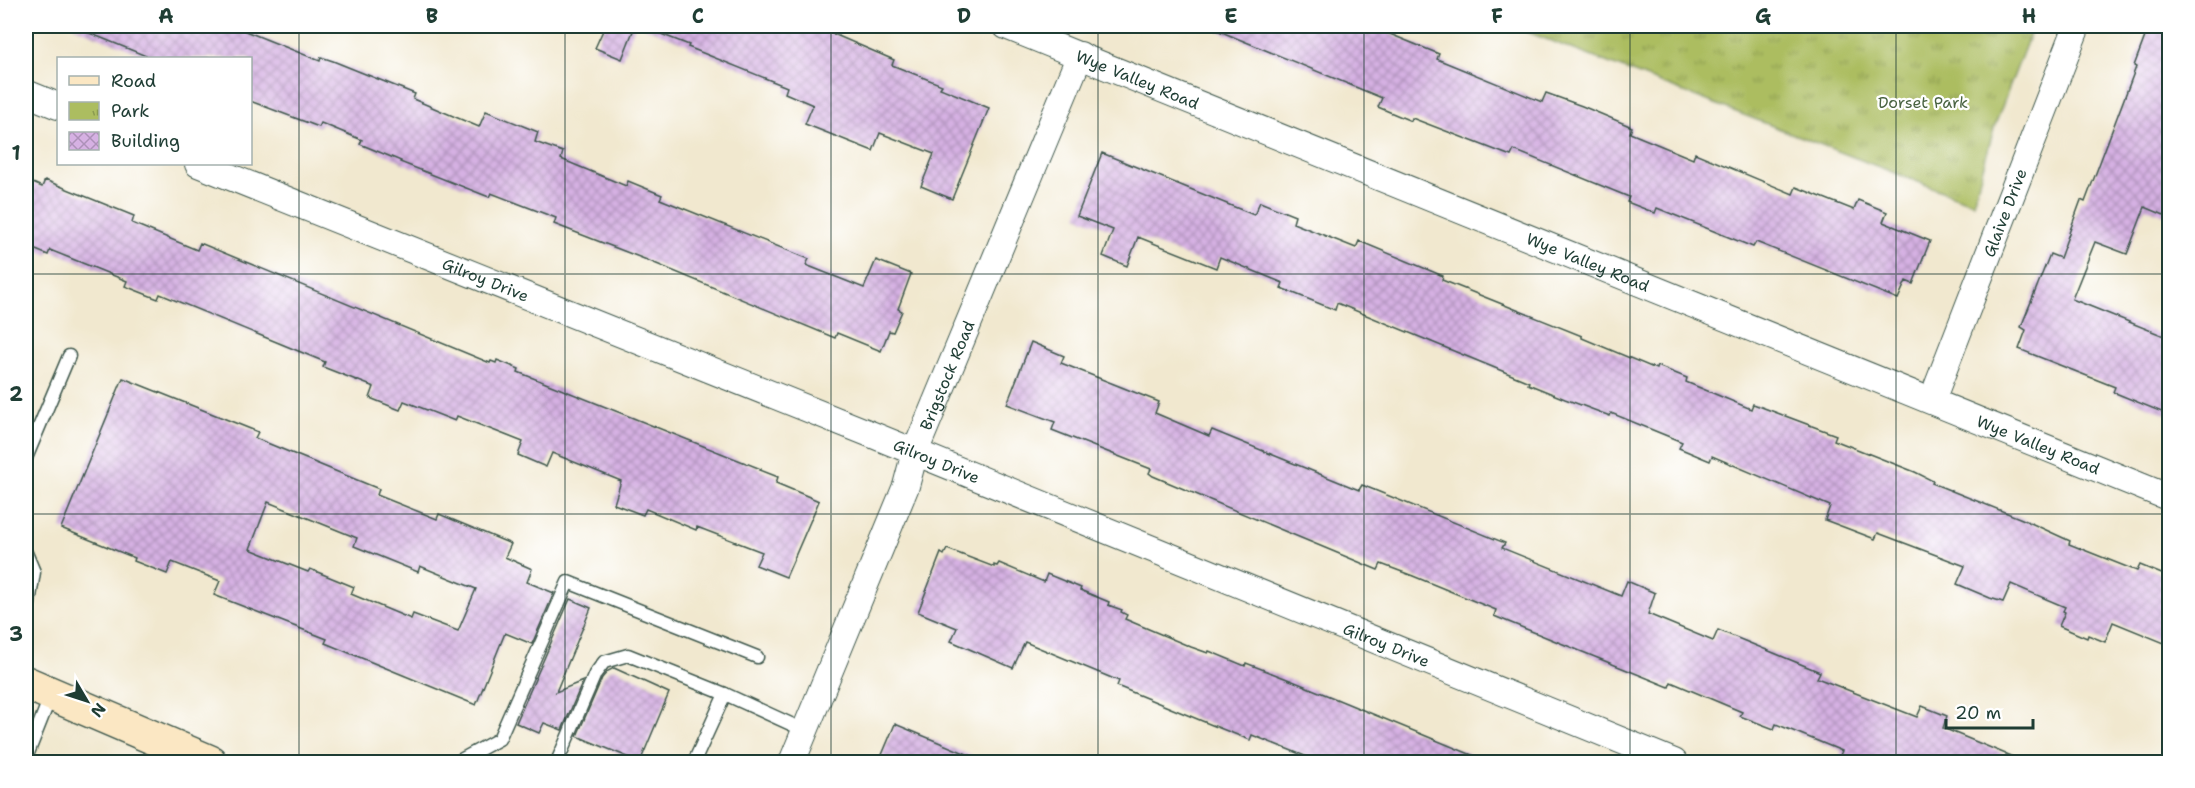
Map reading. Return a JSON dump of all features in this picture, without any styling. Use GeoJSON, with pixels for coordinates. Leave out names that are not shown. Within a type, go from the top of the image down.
{"type":"FeatureCollection","features":[{"type":"Feature","properties":{"kind":"main road"},"geometry":{"type":"LineString","coordinates":[[38,689],[203,761]]}},
{"type":"Feature","properties":{"kind":"street","name":"Wye Valley Road"},"geometry":{"type":"LineString","coordinates":[[1006,26],[2169,498]]}},
{"type":"Feature","properties":{"kind":"street","name":"Glaive Drive"},"geometry":{"type":"LineString","coordinates":[[1932,400],[2078,26]]}},
{"type":"Feature","properties":{"kind":"street","name":"Brigstock Road"},"geometry":{"type":"LineString","coordinates":[[792,762],[906,486],[915,452],[1080,55]]}},
{"type":"Feature","properties":{"kind":"street"},"geometry":{"type":"LineString","coordinates":[[26,93],[57,106]]}},
{"type":"Feature","properties":{"kind":"street","name":"Gilroy Drive"},"geometry":{"type":"LineString","coordinates":[[200,165],[915,452],[1674,762]]}},
{"type":"Feature","properties":{"kind":"lane"},"geometry":{"type":"LineString","coordinates":[[26,458],[69,356]]}},
{"type":"Feature","properties":{"kind":"lane"},"geometry":{"type":"LineString","coordinates":[[26,553],[34,572],[26,622]]}},
{"type":"Feature","properties":{"kind":"lane"},"geometry":{"type":"LineString","coordinates":[[457,762],[499,739],[568,582],[757,657]]}},
{"type":"Feature","properties":{"kind":"lane"},"geometry":{"type":"LineString","coordinates":[[557,762],[595,674],[604,662],[628,655],[725,694],[806,731]]}},
{"type":"Feature","properties":{"kind":"lane"},"geometry":{"type":"LineString","coordinates":[[26,758],[38,689]]}},
{"type":"Feature","properties":{"kind":"lane"},"geometry":{"type":"LineString","coordinates":[[694,762],[725,694]]}},
{"type":"Feature","properties":{"kind":"green space","name":"Dorset Park"},"geometry":{"type":"Polygon","coordinates":[[[1512,26],[2033,26],[1995,125],[1973,203],[1512,26]]]}},
{"type":"Feature","properties":{"kind":"building"},"geometry":{"type":"Polygon","coordinates":[[[72,26],[233,26],[320,61],[321,57],[333,61],[415,94],[413,99],[479,127],[486,111],[538,132],[535,142],[563,152],[561,159],[626,186],[628,181],[662,195],[660,199],[809,259],[806,265],[864,288],[876,260],[911,274],[898,309],[902,311],[893,332],[889,331],[881,351],[837,333],[835,338],[554,224],[556,218],[491,193],[489,197],[400,162],[360,144],[362,140],[321,123],[319,127],[252,102],[252,57],[149,57],[72,26]]]}},
{"type":"Feature","properties":{"kind":"building"},"geometry":{"type":"Polygon","coordinates":[[[605,26],[635,26],[622,59],[595,48],[605,26]]]}},
{"type":"Feature","properties":{"kind":"building"},"geometry":{"type":"Polygon","coordinates":[[[644,26],[815,26],[894,60],[892,65],[942,85],[940,88],[989,108],[952,199],[921,186],[934,154],[880,133],[873,151],[805,124],[813,105],[785,93],[787,87],[688,47],[689,45],[644,26]]]}},
{"type":"Feature","properties":{"kind":"building"},"geometry":{"type":"Polygon","coordinates":[[[1207,26],[1374,26],[1439,54],[1437,59],[1542,102],[1546,93],[1582,106],[1632,127],[1630,133],[1693,159],[1695,153],[1793,194],[1796,187],[1854,210],[1858,200],[1887,212],[1883,222],[1930,241],[1913,284],[1906,281],[1898,299],[1756,242],[1753,247],[1657,208],[1655,213],[1627,202],[1629,197],[1514,150],[1511,156],[1412,118],[1411,121],[1378,107],[1382,98],[1207,26]]]}},
{"type":"Feature","properties":{"kind":"building"},"geometry":{"type":"Polygon","coordinates":[[[2149,26],[2169,29],[2169,217],[2145,207],[2127,254],[2095,242],[2072,299],[2169,338],[2169,415],[2113,392],[2115,387],[2019,349],[2026,330],[2021,327],[2050,254],[2060,258],[2081,200],[2085,202],[2149,26]]]}},
{"type":"Feature","properties":{"kind":"building"},"geometry":{"type":"Polygon","coordinates":[[[1102,153],[1254,215],[1260,202],[1295,216],[1293,223],[1356,248],[1359,241],[1443,276],[1442,280],[1582,336],[1582,338],[1656,369],[1657,366],[1687,378],[1686,382],[1751,409],[1753,404],[1836,435],[1834,440],[1915,472],[1933,481],[1932,483],[2022,519],[2070,541],[2069,544],[2137,571],[2140,565],[2169,577],[2169,645],[2113,622],[2105,642],[2088,635],[2087,638],[2059,626],[2065,607],[2011,584],[2003,602],[1990,598],[1957,584],[1965,566],[1878,533],[1875,539],[1825,520],[1830,506],[1712,456],[1710,461],[1679,448],[1682,442],[1611,413],[1610,416],[1565,399],[1337,303],[1335,310],[1281,288],[1283,283],[1220,257],[1216,268],[1138,237],[1127,266],[1103,256],[1113,230],[1077,216],[1102,153]]]}},
{"type":"Feature","properties":{"kind":"building"},"geometry":{"type":"Polygon","coordinates":[[[26,180],[42,187],[45,180],[134,216],[132,223],[197,250],[200,243],[490,363],[491,361],[496,363],[497,360],[519,369],[518,372],[778,477],[776,483],[819,501],[786,577],[756,565],[762,552],[697,527],[696,530],[646,509],[643,515],[614,504],[621,481],[552,453],[546,467],[518,455],[523,442],[457,416],[455,421],[404,401],[400,410],[370,398],[374,387],[323,367],[325,362],[160,294],[158,299],[125,286],[127,281],[50,250],[48,255],[26,246],[26,180]]]}},
{"type":"Feature","properties":{"kind":"building"},"geometry":{"type":"Polygon","coordinates":[[[1031,342],[1064,356],[1061,363],[1159,402],[1155,413],[1209,436],[1212,430],[1359,490],[1362,485],[1505,543],[1502,548],[1621,596],[1627,581],[1655,593],[1648,614],[1713,641],[1718,630],[1820,672],[1817,678],[1917,717],[1922,706],[1947,716],[1943,728],[2025,762],[1860,762],[1840,755],[1842,751],[1776,724],[1774,729],[1740,716],[1742,712],[1671,682],[1669,687],[1494,616],[1496,610],[1413,576],[1381,564],[1378,570],[1153,476],[1149,473],[1151,469],[1052,430],[1055,422],[1007,404],[1031,342]]]}},
{"type":"Feature","properties":{"kind":"building"},"geometry":{"type":"Polygon","coordinates":[[[123,378],[258,432],[255,438],[379,489],[377,495],[437,519],[439,514],[511,544],[505,557],[532,569],[527,582],[554,593],[532,644],[505,633],[476,705],[325,643],[327,639],[214,595],[220,581],[172,562],[167,574],[134,561],[135,558],[61,528],[123,378]],[[268,502],[250,549],[308,572],[310,569],[354,587],[351,594],[411,619],[413,614],[458,631],[476,589],[420,566],[418,572],[354,546],[357,538],[268,502]]]}},
{"type":"Feature","properties":{"kind":"building"},"geometry":{"type":"Polygon","coordinates":[[[947,549],[994,567],[999,563],[1044,582],[1047,574],[1109,602],[1108,605],[1122,610],[1121,612],[1127,615],[1125,619],[1191,647],[1208,653],[1209,651],[1245,666],[1246,663],[1295,682],[1489,762],[1320,762],[1252,735],[1250,740],[1212,725],[1117,686],[1119,681],[1025,642],[1013,668],[951,641],[957,628],[918,612],[941,553],[944,555],[947,549]]]}},
{"type":"Feature","properties":{"kind":"building"},"geometry":{"type":"Polygon","coordinates":[[[570,599],[591,608],[556,692],[583,681],[562,730],[544,723],[539,733],[516,723],[570,599]]]}},
{"type":"Feature","properties":{"kind":"building"},"geometry":{"type":"Polygon","coordinates":[[[614,668],[669,693],[640,762],[577,736],[602,678],[614,668]]]}},
{"type":"Feature","properties":{"kind":"building"},"geometry":{"type":"Polygon","coordinates":[[[895,724],[986,762],[879,762],[895,724]]]}}]}
